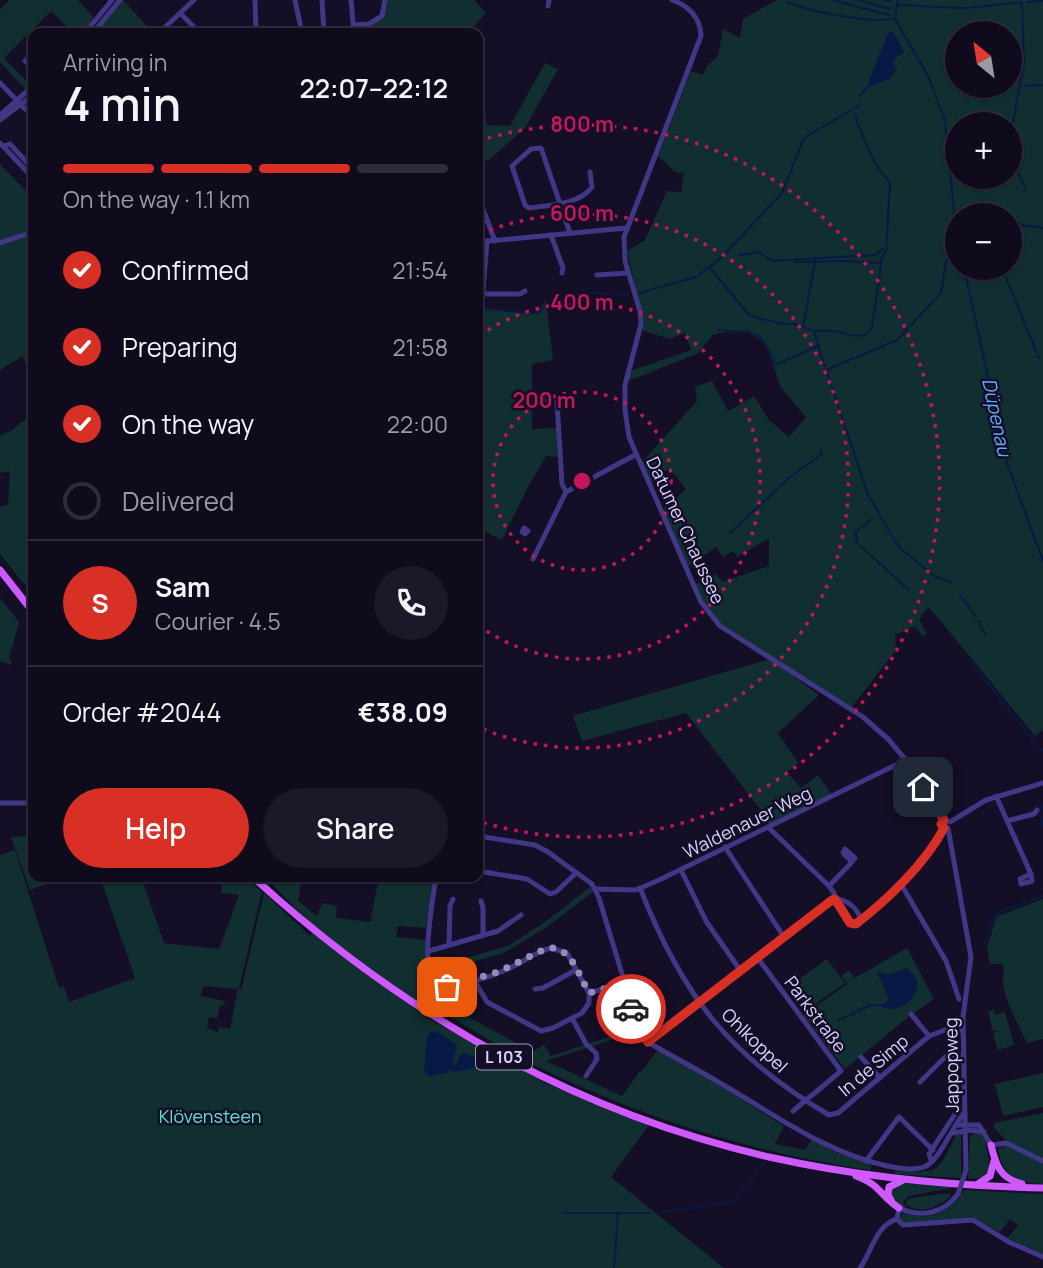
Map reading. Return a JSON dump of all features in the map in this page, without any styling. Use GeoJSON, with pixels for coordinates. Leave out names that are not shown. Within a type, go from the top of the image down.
{"type":"FeatureCollection","features":[{"type":"Feature","properties":{"kind":"main road"},"geometry":{"type":"LineString","coordinates":[[0,570],[28,606]]}},
{"type":"Feature","properties":{"kind":"main road","name":"L 103"},"geometry":{"type":"LineString","coordinates":[[259,882],[309,926],[431,1016],[524,1068],[597,1101],[690,1135],[768,1157],[842,1171],[906,1179],[1040,1188]]}},
{"type":"Feature","properties":{"kind":"main road"},"geometry":{"type":"LineString","coordinates":[[991,1145],[999,1171],[1007,1178],[1040,1188]]}},
{"type":"Feature","properties":{"kind":"main road"},"geometry":{"type":"LineString","coordinates":[[975,1185],[990,1176],[994,1160]]}},
{"type":"Feature","properties":{"kind":"main road"},"geometry":{"type":"LineString","coordinates":[[842,1171],[872,1182],[899,1208]]}},
{"type":"Feature","properties":{"kind":"main road"},"geometry":{"type":"LineString","coordinates":[[899,1208],[890,1199],[888,1191],[892,1184],[906,1179]]}},
{"type":"Feature","properties":{"kind":"street"},"geometry":{"type":"LineString","coordinates":[[96,28],[112,0]]}},
{"type":"Feature","properties":{"kind":"street"},"geometry":{"type":"LineString","coordinates":[[90,28],[120,0]]}},
{"type":"Feature","properties":{"kind":"street"},"geometry":{"type":"LineString","coordinates":[[164,28],[194,0]]}},
{"type":"Feature","properties":{"kind":"street"},"geometry":{"type":"LineString","coordinates":[[255,0],[256,28]]}},
{"type":"Feature","properties":{"kind":"street"},"geometry":{"type":"LineString","coordinates":[[295,0],[301,28]]}},
{"type":"Feature","properties":{"kind":"street"},"geometry":{"type":"LineString","coordinates":[[323,0],[324,28]]}},
{"type":"Feature","properties":{"kind":"street"},"geometry":{"type":"LineString","coordinates":[[351,0],[353,28]]}},
{"type":"Feature","properties":{"kind":"street"},"geometry":{"type":"LineString","coordinates":[[353,25],[369,24],[382,16],[384,0]]}},
{"type":"Feature","properties":{"kind":"street","name":"Datumer Chaussee"},"geometry":{"type":"LineString","coordinates":[[672,0],[692,12],[699,23],[701,36],[626,228],[623,251],[640,311],[641,324],[624,393],[626,420],[635,455],[709,615],[720,626],[863,717],[892,743],[906,760],[946,824]]}},
{"type":"Feature","properties":{"kind":"street"},"geometry":{"type":"LineString","coordinates":[[180,13],[195,28]]}},
{"type":"Feature","properties":{"kind":"street"},"geometry":{"type":"LineString","coordinates":[[1,84],[28,113]]}},
{"type":"Feature","properties":{"kind":"street"},"geometry":{"type":"LineString","coordinates":[[19,103],[28,92]]}},
{"type":"Feature","properties":{"kind":"street"},"geometry":{"type":"LineString","coordinates":[[0,117],[28,98]]}},
{"type":"Feature","properties":{"kind":"street"},"geometry":{"type":"LineString","coordinates":[[2,144],[28,166]]}},
{"type":"Feature","properties":{"kind":"street"},"geometry":{"type":"LineString","coordinates":[[570,233],[562,204],[541,148],[534,147],[512,166],[528,208],[562,204],[591,190],[590,172]]}},
{"type":"Feature","properties":{"kind":"street"},"geometry":{"type":"LineString","coordinates":[[23,162],[28,170]]}},
{"type":"Feature","properties":{"kind":"street"},"geometry":{"type":"LineString","coordinates":[[483,209],[495,241]]}},
{"type":"Feature","properties":{"kind":"street"},"geometry":{"type":"LineString","coordinates":[[483,241],[626,228]]}},
{"type":"Feature","properties":{"kind":"street"},"geometry":{"type":"LineString","coordinates":[[0,243],[28,234]]}},
{"type":"Feature","properties":{"kind":"street"},"geometry":{"type":"LineString","coordinates":[[551,235],[562,273]]}},
{"type":"Feature","properties":{"kind":"street"},"geometry":{"type":"LineString","coordinates":[[487,241],[483,291],[520,294],[525,291]]}},
{"type":"Feature","properties":{"kind":"street"},"geometry":{"type":"LineString","coordinates":[[597,275],[628,273]]}},
{"type":"Feature","properties":{"kind":"street"},"geometry":{"type":"LineString","coordinates":[[557,402],[562,484],[566,492]]}},
{"type":"Feature","properties":{"kind":"street"},"geometry":{"type":"LineString","coordinates":[[533,559],[566,492],[635,455]]}},
{"type":"Feature","properties":{"kind":"street"},"geometry":{"type":"LineString","coordinates":[[527,533],[542,541]]}},
{"type":"Feature","properties":{"kind":"street","name":"Waldenauer Weg"},"geometry":{"type":"LineString","coordinates":[[595,889],[640,888],[906,760]]}},
{"type":"Feature","properties":{"kind":"street"},"geometry":{"type":"LineString","coordinates":[[768,827],[829,886],[850,923],[856,924],[880,906],[901,884],[935,843],[946,824],[996,796],[1043,783]]}},
{"type":"Feature","properties":{"kind":"street"},"geometry":{"type":"LineString","coordinates":[[996,796],[1031,873]]}},
{"type":"Feature","properties":{"kind":"street"},"geometry":{"type":"LineString","coordinates":[[0,803],[28,803]]}},
{"type":"Feature","properties":{"kind":"street"},"geometry":{"type":"LineString","coordinates":[[1007,821],[1034,814],[1037,810]]}},
{"type":"Feature","properties":{"kind":"street","name":"Jappopweg"},"geometry":{"type":"LineString","coordinates":[[899,1208],[916,1214],[943,1208],[958,1194],[966,1170],[963,1011],[971,969],[971,946],[946,824]]}},
{"type":"Feature","properties":{"kind":"street"},"geometry":{"type":"LineString","coordinates":[[483,837],[535,845],[595,889],[638,1030],[648,1042],[740,1095],[780,1122],[837,1151],[866,1161],[898,1168],[918,1168],[932,1161],[965,1112],[979,1125],[991,1145],[1006,1143],[1043,1161]]}},
{"type":"Feature","properties":{"kind":"street"},"geometry":{"type":"LineString","coordinates":[[725,847],[784,937]]}},
{"type":"Feature","properties":{"kind":"street"},"geometry":{"type":"LineString","coordinates":[[829,886],[852,862]]}},
{"type":"Feature","properties":{"kind":"street"},"geometry":{"type":"LineString","coordinates":[[681,870],[706,921],[740,970]]}},
{"type":"Feature","properties":{"kind":"street"},"geometry":{"type":"LineString","coordinates":[[483,872],[527,878],[550,894],[556,892],[576,873]]}},
{"type":"Feature","properties":{"kind":"street"},"geometry":{"type":"LineString","coordinates":[[436,882],[429,951],[429,971],[434,983],[442,987],[474,980],[511,967],[551,947],[567,953],[589,993],[587,1008],[549,1030],[537,1030],[487,1002],[474,980]]}},
{"type":"Feature","properties":{"kind":"street"},"geometry":{"type":"LineString","coordinates":[[901,884],[946,961],[959,999]]}},
{"type":"Feature","properties":{"kind":"street","name":"Ohlkoppel"},"geometry":{"type":"LineString","coordinates":[[640,888],[670,957],[716,1025],[776,1082],[829,1115],[834,1115]]}},
{"type":"Feature","properties":{"kind":"street"},"geometry":{"type":"LineString","coordinates":[[449,945],[450,906],[453,899]]}},
{"type":"Feature","properties":{"kind":"street"},"geometry":{"type":"LineString","coordinates":[[835,899],[848,903],[862,918]]}},
{"type":"Feature","properties":{"kind":"street"},"geometry":{"type":"LineString","coordinates":[[648,1042],[835,899]]}},
{"type":"Feature","properties":{"kind":"street"},"geometry":{"type":"LineString","coordinates":[[481,901],[483,935]]}},
{"type":"Feature","properties":{"kind":"street"},"geometry":{"type":"LineString","coordinates":[[429,951],[502,929],[521,915]]}},
{"type":"Feature","properties":{"kind":"street","name":"Parkstraße"},"geometry":{"type":"LineString","coordinates":[[757,957],[840,1069],[840,1073],[793,1111]]}},
{"type":"Feature","properties":{"kind":"street"},"geometry":{"type":"LineString","coordinates":[[535,989],[543,988],[576,970]]}},
{"type":"Feature","properties":{"kind":"street"},"geometry":{"type":"LineString","coordinates":[[589,993],[625,983]]}},
{"type":"Feature","properties":{"kind":"street","name":"In de Simp"},"geometry":{"type":"LineString","coordinates":[[912,1014],[929,1036]]}},
{"type":"Feature","properties":{"kind":"street"},"geometry":{"type":"LineString","coordinates":[[572,1018],[586,1044],[596,1053],[597,1059],[586,1076]]}},
{"type":"Feature","properties":{"kind":"street","name":"In de Simp"},"geometry":{"type":"LineString","coordinates":[[834,1115],[929,1036],[945,1030],[963,1031]]}},
{"type":"Feature","properties":{"kind":"street","name":"Parkstraße"},"geometry":{"type":"LineString","coordinates":[[861,1056],[880,1078]]}},
{"type":"Feature","properties":{"kind":"street"},"geometry":{"type":"LineString","coordinates":[[920,1082],[944,1057],[964,1056]]}},
{"type":"Feature","properties":{"kind":"street","name":"Jappopweg"},"geometry":{"type":"LineString","coordinates":[[932,1161],[929,1154],[959,1108]]}},
{"type":"Feature","properties":{"kind":"street"},"geometry":{"type":"LineString","coordinates":[[866,1161],[899,1117],[933,1150]]}},
{"type":"Feature","properties":{"kind":"street"},"geometry":{"type":"LineString","coordinates":[[956,1125],[985,1133]]}},
{"type":"Feature","properties":{"kind":"street"},"geometry":{"type":"LineString","coordinates":[[950,1135],[966,1127],[979,1125]]}},
{"type":"Feature","properties":{"kind":"street"},"geometry":{"type":"LineString","coordinates":[[897,1219],[899,1208]]}},
{"type":"Feature","properties":{"kind":"street"},"geometry":{"type":"LineString","coordinates":[[897,1219],[903,1225],[973,1220],[1009,1241],[1043,1256]]}},
{"type":"Feature","properties":{"kind":"street"},"geometry":{"type":"LineString","coordinates":[[860,1268],[882,1228],[897,1219]]}},
{"type":"Feature","properties":{"kind":"green space"},"geometry":{"type":"Polygon","coordinates":[[[9,0],[78,0],[94,18],[86,28],[69,28],[51,11],[34,28],[28,28],[28,34],[4,58],[28,83],[26,90],[0,62],[0,10],[9,0]]]}},
{"type":"Feature","properties":{"kind":"green space"},"geometry":{"type":"Polygon","coordinates":[[[123,0],[148,28],[100,28],[123,0]]]}},
{"type":"Feature","properties":{"kind":"green space"},"geometry":{"type":"Polygon","coordinates":[[[387,0],[474,0],[486,13],[472,28],[358,26],[370,26],[384,18],[387,0]]]}},
{"type":"Feature","properties":{"kind":"green space"},"geometry":{"type":"Polygon","coordinates":[[[777,0],[1043,0],[1043,730],[1035,736],[929,607],[920,621],[927,635],[922,635],[915,626],[895,635],[896,650],[851,708],[720,625],[710,614],[695,585],[716,574],[722,582],[769,566],[769,538],[737,557],[733,551],[723,557],[716,547],[688,567],[663,510],[686,489],[669,468],[651,484],[642,462],[697,401],[695,387],[712,381],[728,411],[754,396],[769,420],[789,437],[806,417],[781,388],[765,343],[749,333],[724,332],[713,335],[697,354],[628,381],[630,371],[691,350],[685,333],[670,339],[641,330],[637,294],[627,251],[645,240],[667,191],[681,192],[684,173],[675,172],[658,156],[691,71],[703,75],[707,66],[718,56],[723,29],[740,38],[743,19],[777,0]]]}},
{"type":"Feature","properties":{"kind":"green space"},"geometry":{"type":"Polygon","coordinates":[[[545,63],[558,69],[525,128],[489,160],[483,161],[483,100],[487,125],[510,126],[545,63]]]}},
{"type":"Feature","properties":{"kind":"green space"},"geometry":{"type":"Polygon","coordinates":[[[0,164],[28,193],[28,372],[23,356],[0,370],[0,164]]]}},
{"type":"Feature","properties":{"kind":"green space"},"geometry":{"type":"Polygon","coordinates":[[[546,301],[553,360],[532,364],[532,429],[557,428],[557,457],[546,456],[502,540],[483,530],[483,309],[535,314],[546,301]]]}},
{"type":"Feature","properties":{"kind":"green space"},"geometry":{"type":"Polygon","coordinates":[[[28,417],[28,589],[0,554],[0,507],[8,505],[10,471],[0,473],[0,436],[28,417]]]}},
{"type":"Feature","properties":{"kind":"green space"},"geometry":{"type":"Polygon","coordinates":[[[0,598],[19,622],[9,658],[12,662],[10,665],[0,661],[0,598]]]}},
{"type":"Feature","properties":{"kind":"green space"},"geometry":{"type":"Polygon","coordinates":[[[770,659],[819,695],[778,733],[798,763],[787,772],[801,788],[818,775],[832,795],[769,825],[760,809],[686,713],[582,741],[573,716],[770,659]]]}},
{"type":"Feature","properties":{"kind":"green space"},"geometry":{"type":"Polygon","coordinates":[[[28,836],[28,882],[53,882],[30,890],[11,837],[28,836]]]}},
{"type":"Feature","properties":{"kind":"green space","name":"Klövensteen"},"geometry":{"type":"Polygon","coordinates":[[[15,850],[59,988],[64,986],[69,1002],[135,978],[102,882],[143,882],[164,943],[219,949],[239,895],[221,893],[222,883],[216,882],[251,882],[262,892],[239,988],[241,990],[264,893],[310,936],[314,927],[270,882],[301,882],[298,901],[317,916],[322,903],[337,906],[336,918],[370,922],[378,882],[432,882],[426,928],[398,926],[396,937],[426,940],[425,966],[429,981],[440,989],[450,990],[463,1013],[469,1017],[532,1052],[544,1045],[551,1056],[636,1028],[637,1032],[546,1061],[622,1096],[658,1050],[784,1126],[775,1144],[805,1150],[812,1139],[872,1167],[869,1170],[784,1154],[659,1118],[538,1067],[427,1003],[424,1016],[545,1083],[649,1125],[611,1177],[724,1268],[0,1268],[0,855],[15,850]],[[203,986],[201,996],[225,1001],[224,1005],[220,1006],[217,1018],[209,1017],[207,1028],[218,1032],[219,1027],[230,1029],[238,989],[203,986]]]}},
{"type":"Feature","properties":{"kind":"green space"},"geometry":{"type":"Polygon","coordinates":[[[590,887],[593,892],[547,927],[504,953],[431,974],[431,968],[508,946],[545,922],[590,887]]]}},
{"type":"Feature","properties":{"kind":"green space"},"geometry":{"type":"Polygon","coordinates":[[[1043,899],[1043,1039],[1027,1043],[1006,995],[1003,964],[990,964],[987,948],[996,917],[1043,899]]]}},
{"type":"Feature","properties":{"kind":"green space"},"geometry":{"type":"Polygon","coordinates":[[[907,948],[934,999],[845,1069],[803,1015],[847,984],[841,976],[849,970],[855,978],[907,948]],[[902,969],[891,975],[878,972],[889,999],[880,1005],[904,1006],[915,994],[914,975],[902,969]]]}},
{"type":"Feature","properties":{"kind":"green space"},"geometry":{"type":"Polygon","coordinates":[[[827,959],[845,983],[807,1010],[790,986],[827,959]]]}},
{"type":"Feature","properties":{"kind":"green space"},"geometry":{"type":"Polygon","coordinates":[[[994,1010],[995,1015],[1005,1012],[1014,1045],[998,1050],[993,1033],[999,1031],[993,1031],[988,1011],[994,1010]]]}},
{"type":"Feature","properties":{"kind":"green space"},"geometry":{"type":"Polygon","coordinates":[[[1043,1073],[1043,1107],[1003,1116],[995,1084],[1043,1073]]]}},
{"type":"Feature","properties":{"kind":"green space"},"geometry":{"type":"Polygon","coordinates":[[[1043,1113],[1043,1184],[1025,1182],[1012,1176],[1003,1166],[998,1148],[1008,1142],[994,1128],[994,1123],[1043,1113]]]}},
{"type":"Feature","properties":{"kind":"green space"},"geometry":{"type":"Polygon","coordinates":[[[974,1132],[981,1133],[986,1142],[990,1169],[983,1178],[968,1179],[970,1138],[974,1132]]]}},
{"type":"Feature","properties":{"kind":"green space"},"geometry":{"type":"Polygon","coordinates":[[[961,1134],[961,1178],[895,1174],[895,1171],[929,1171],[935,1168],[944,1158],[956,1135],[961,1134]]]}},
{"type":"Feature","properties":{"kind":"green space"},"geometry":{"type":"Polygon","coordinates":[[[898,1182],[957,1187],[909,1196],[903,1202],[907,1210],[890,1196],[892,1186],[898,1182]]]}},
{"type":"Feature","properties":{"kind":"green space"},"geometry":{"type":"Polygon","coordinates":[[[964,1190],[1043,1194],[1043,1254],[1008,1238],[1018,1225],[1010,1219],[1000,1232],[975,1218],[904,1223],[899,1219],[904,1213],[922,1216],[938,1213],[953,1204],[964,1190]]]}},
{"type":"Feature","properties":{"kind":"green space"},"geometry":{"type":"Polygon","coordinates":[[[949,1193],[951,1196],[930,1208],[918,1209],[906,1205],[910,1198],[949,1193]]]}},
{"type":"Feature","properties":{"kind":"water"},"geometry":{"type":"Polygon","coordinates":[[[893,31],[904,52],[895,58],[893,64],[897,69],[889,79],[865,89],[888,33],[893,31]]]}},
{"type":"Feature","properties":{"kind":"water"},"geometry":{"type":"Polygon","coordinates":[[[906,968],[917,982],[914,996],[898,1008],[879,1005],[886,1003],[889,998],[877,972],[889,975],[906,968]]]}},
{"type":"Feature","properties":{"kind":"water"},"geometry":{"type":"Polygon","coordinates":[[[436,1031],[456,1044],[452,1063],[454,1065],[460,1055],[466,1053],[480,1059],[478,1067],[454,1072],[450,1069],[447,1073],[429,1076],[424,1072],[427,1037],[436,1031]]]}},
{"type":"Feature","properties":{"kind":"waterway"},"geometry":{"type":"LineString","coordinates":[[832,0],[889,15]]}},
{"type":"Feature","properties":{"kind":"waterway"},"geometry":{"type":"LineString","coordinates":[[859,0],[890,9]]}},
{"type":"Feature","properties":{"kind":"waterway"},"geometry":{"type":"LineString","coordinates":[[885,0],[890,1]]}},
{"type":"Feature","properties":{"kind":"waterway","name":"Düpenau"},"geometry":{"type":"LineString","coordinates":[[898,0],[895,19],[927,74],[945,120],[953,203]]}},
{"type":"Feature","properties":{"kind":"waterway"},"geometry":{"type":"LineString","coordinates":[[1027,2],[1043,1]]}},
{"type":"Feature","properties":{"kind":"waterway"},"geometry":{"type":"LineString","coordinates":[[788,2],[840,16],[893,19]]}},
{"type":"Feature","properties":{"kind":"waterway"},"geometry":{"type":"LineString","coordinates":[[897,5],[966,8],[1022,2],[1024,62],[1015,112]]}},
{"type":"Feature","properties":{"kind":"waterway"},"geometry":{"type":"LineString","coordinates":[[1025,86],[1043,85]]}},
{"type":"Feature","properties":{"kind":"waterway"},"geometry":{"type":"LineString","coordinates":[[860,96],[865,89]]}},
{"type":"Feature","properties":{"kind":"waterway"},"geometry":{"type":"LineString","coordinates":[[639,293],[696,277],[721,258],[782,193],[804,138],[860,105]]}},
{"type":"Feature","properties":{"kind":"waterway"},"geometry":{"type":"LineString","coordinates":[[814,331],[859,336],[872,328],[882,258],[886,251],[890,183],[874,162],[856,115]]}},
{"type":"Feature","properties":{"kind":"waterway"},"geometry":{"type":"LineString","coordinates":[[1022,180],[1026,189]]}},
{"type":"Feature","properties":{"kind":"waterway"},"geometry":{"type":"LineString","coordinates":[[1022,225],[1043,228]]}},
{"type":"Feature","properties":{"kind":"waterway"},"geometry":{"type":"LineString","coordinates":[[739,255],[759,252],[772,261],[875,255],[883,249]]}},
{"type":"Feature","properties":{"kind":"waterway"},"geometry":{"type":"LineString","coordinates":[[794,262],[880,263]]}},
{"type":"Feature","properties":{"kind":"waterway"},"geometry":{"type":"LineString","coordinates":[[803,327],[815,262]]}},
{"type":"Feature","properties":{"kind":"waterway"},"geometry":{"type":"LineString","coordinates":[[710,268],[748,314],[814,331],[825,368]]}},
{"type":"Feature","properties":{"kind":"waterway"},"geometry":{"type":"LineString","coordinates":[[879,513],[868,495],[827,372],[828,369],[897,340],[941,293],[945,268]]}},
{"type":"Feature","properties":{"kind":"waterway","name":"Düpenau"},"geometry":{"type":"LineString","coordinates":[[967,280],[1007,463],[1043,561]]}},
{"type":"Feature","properties":{"kind":"waterway"},"geometry":{"type":"LineString","coordinates":[[1007,280],[1039,358]]}},
{"type":"Feature","properties":{"kind":"waterway"},"geometry":{"type":"LineString","coordinates":[[483,308],[538,313],[547,304],[568,295],[628,294]]}},
{"type":"Feature","properties":{"kind":"waterway"},"geometry":{"type":"LineString","coordinates":[[718,330],[748,332],[760,337],[775,365],[818,346]]}},
{"type":"Feature","properties":{"kind":"waterway"},"geometry":{"type":"LineString","coordinates":[[730,533],[790,477],[822,454],[820,450]]}},
{"type":"Feature","properties":{"kind":"waterway"},"geometry":{"type":"LineString","coordinates":[[881,517],[898,546],[934,576]]}},
{"type":"Feature","properties":{"kind":"waterway"},"geometry":{"type":"LineString","coordinates":[[872,519],[855,532],[857,543],[909,590]]}},
{"type":"Feature","properties":{"kind":"waterway"},"geometry":{"type":"LineString","coordinates":[[936,577],[951,582]]}},
{"type":"Feature","properties":{"kind":"waterway"},"geometry":{"type":"LineString","coordinates":[[960,595],[976,617]]}},
{"type":"Feature","properties":{"kind":"waterway"},"geometry":{"type":"LineString","coordinates":[[978,621],[986,635]]}},
{"type":"Feature","properties":{"kind":"waterway"},"geometry":{"type":"LineString","coordinates":[[969,660],[1043,752]]}},
{"type":"Feature","properties":{"kind":"waterway"},"geometry":{"type":"LineString","coordinates":[[1043,805],[1039,811],[1043,827]]}},
{"type":"Feature","properties":{"kind":"waterway"},"geometry":{"type":"LineString","coordinates":[[984,946],[995,914],[1043,896]]}},
{"type":"Feature","properties":{"kind":"waterway"},"geometry":{"type":"LineString","coordinates":[[723,981],[737,970]]}},
{"type":"Feature","properties":{"kind":"waterway"},"geometry":{"type":"LineString","coordinates":[[710,991],[719,984]]}},
{"type":"Feature","properties":{"kind":"waterway"},"geometry":{"type":"LineString","coordinates":[[850,1015],[868,1006],[879,1005]]}},
{"type":"Feature","properties":{"kind":"waterway"},"geometry":{"type":"LineString","coordinates":[[838,1020],[848,1016]]}},
{"type":"Feature","properties":{"kind":"waterway"},"geometry":{"type":"LineString","coordinates":[[662,1212],[734,1202],[765,1161]]}},
{"type":"Feature","properties":{"kind":"waterway"},"geometry":{"type":"LineString","coordinates":[[564,1213],[651,1213]]}},
{"type":"Feature","properties":{"kind":"waterway"},"geometry":{"type":"LineString","coordinates":[[614,1268],[618,1213]]}},
{"type":"Feature","properties":{"kind":"way so far"},"geometry":{"type":"LineString","coordinates":[[447,987],[498,972],[547,948],[555,948],[564,951],[569,957],[589,993],[625,983],[631,1009]]}},
{"type":"Feature","properties":{"kind":"route"},"geometry":{"type":"LineString","coordinates":[[631,1009],[638,1030],[648,1042],[832,900],[835,899],[835,903],[850,923],[856,924],[866,917],[897,889],[931,849],[944,828],[941,824],[944,820],[923,787]]}}]}
